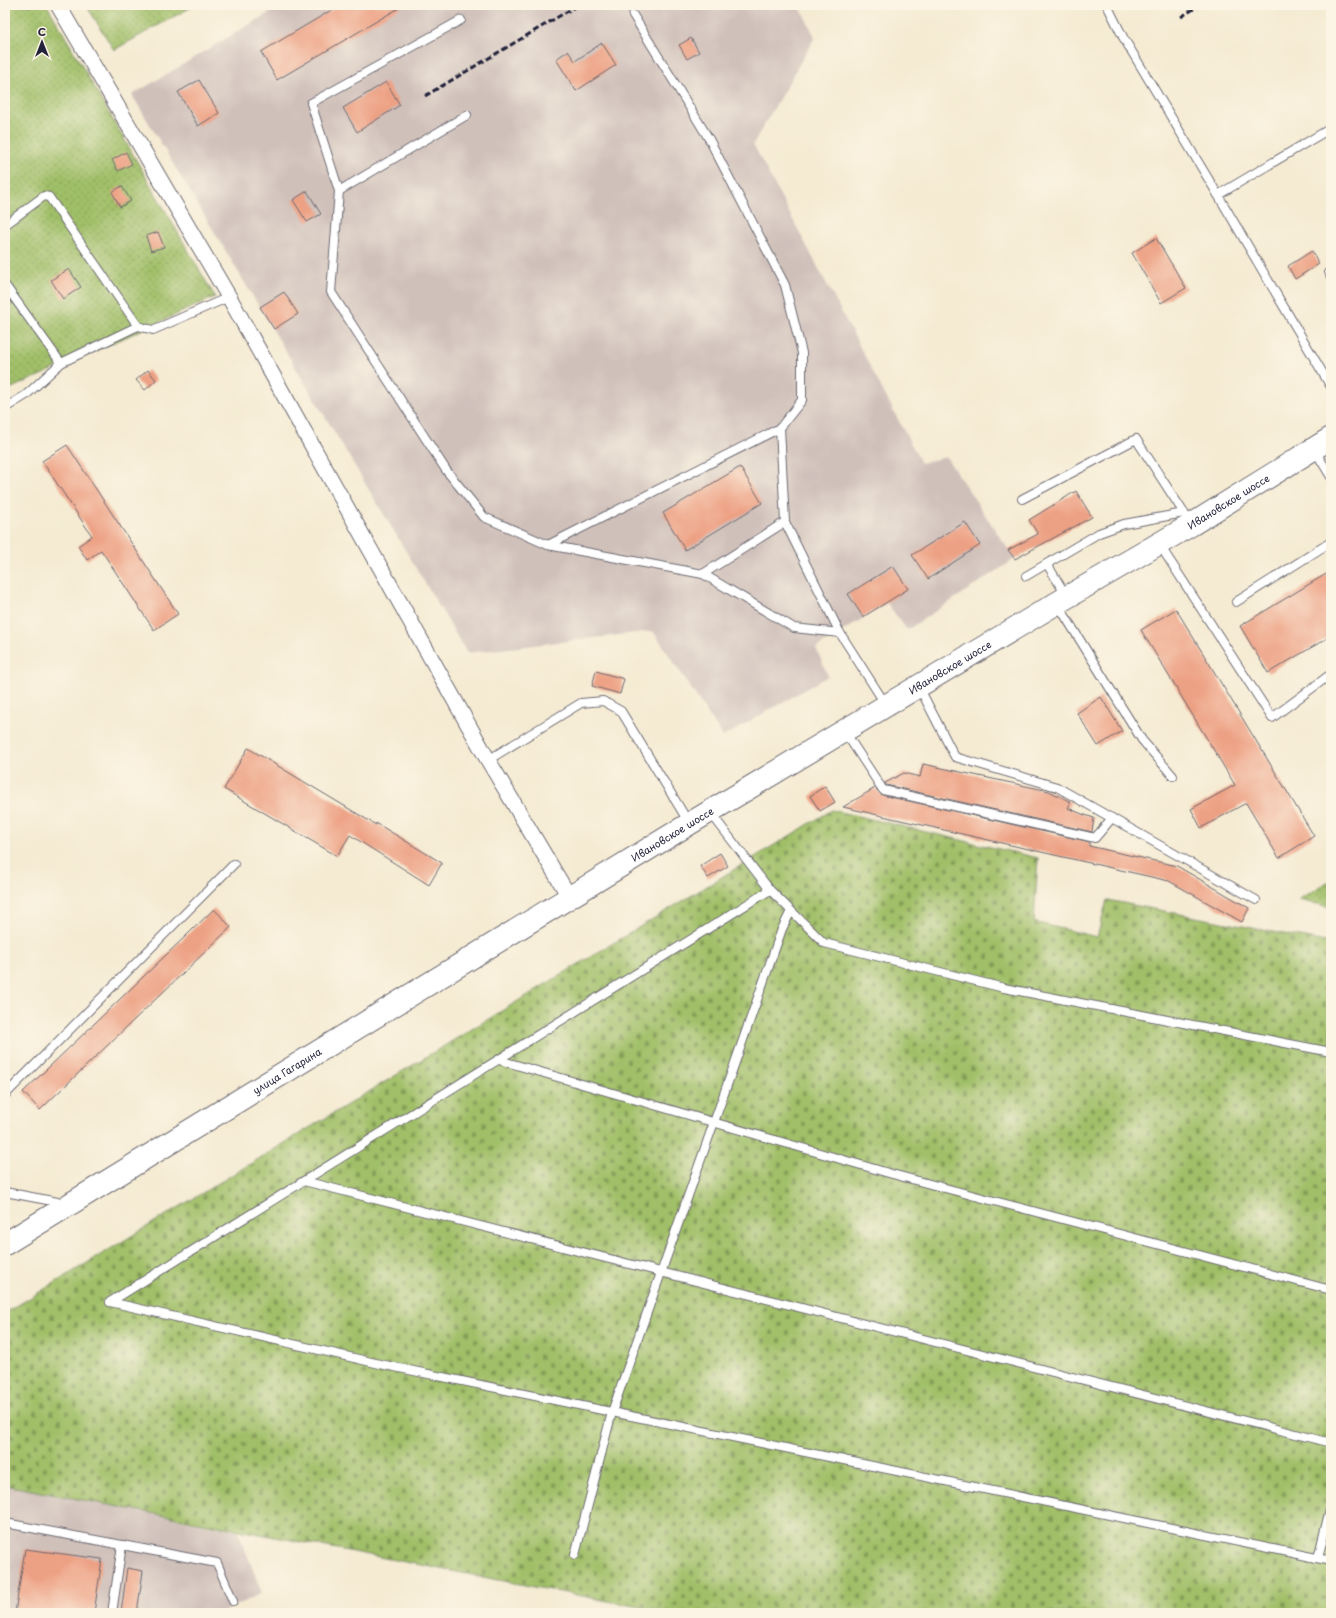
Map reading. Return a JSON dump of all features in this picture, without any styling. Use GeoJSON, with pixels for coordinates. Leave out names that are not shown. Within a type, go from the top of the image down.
{"type":"FeatureCollection","features":[{"type":"Feature","properties":{"kind":"street"},"geometry":{"type":"LineString","coordinates":[[58,5],[229,297],[488,760],[570,898]]}},
{"type":"Feature","properties":{"kind":"street","name":"Ивановское шоссе"},"geometry":{"type":"LineString","coordinates":[[570,898],[689,824],[918,686],[1159,544],[1188,519],[1323,443]]}},
{"type":"Feature","properties":{"kind":"street","name":"улица Гагарина"},"geometry":{"type":"LineString","coordinates":[[5,1244],[72,1205],[570,898]]}},
{"type":"Feature","properties":{"kind":"lane"},"geometry":{"type":"LineString","coordinates":[[1107,5],[1122,37],[1218,195],[1331,387]]}},
{"type":"Feature","properties":{"kind":"lane"},"geometry":{"type":"LineString","coordinates":[[548,545],[780,428],[802,400],[802,353],[786,286],[709,139],[633,15]]}},
{"type":"Feature","properties":{"kind":"lane"},"geometry":{"type":"LineString","coordinates":[[462,20],[311,103],[339,191],[331,292],[446,470],[484,517],[548,545],[703,574],[794,628],[840,633]]}},
{"type":"Feature","properties":{"kind":"lane"},"geometry":{"type":"LineString","coordinates":[[339,191],[467,115]]}},
{"type":"Feature","properties":{"kind":"lane"},"geometry":{"type":"LineString","coordinates":[[1218,195],[1331,128]]}},
{"type":"Feature","properties":{"kind":"lane"},"geometry":{"type":"LineString","coordinates":[[5,225],[44,196],[49,197],[138,326],[153,330],[229,297]]}},
{"type":"Feature","properties":{"kind":"lane"},"geometry":{"type":"LineString","coordinates":[[1331,271],[1329,272],[1331,277]]}},
{"type":"Feature","properties":{"kind":"lane"},"geometry":{"type":"LineString","coordinates":[[5,285],[61,363]]}},
{"type":"Feature","properties":{"kind":"lane"},"geometry":{"type":"LineString","coordinates":[[5,408],[26,395],[61,363],[138,326]]}},
{"type":"Feature","properties":{"kind":"lane"},"geometry":{"type":"LineString","coordinates":[[780,428],[785,522],[840,633],[886,706]]}},
{"type":"Feature","properties":{"kind":"lane"},"geometry":{"type":"LineString","coordinates":[[1022,499],[1136,439],[1188,519],[1124,524],[1099,533],[1026,576]]}},
{"type":"Feature","properties":{"kind":"lane"},"geometry":{"type":"LineString","coordinates":[[1323,443],[1331,478]]}},
{"type":"Feature","properties":{"kind":"lane"},"geometry":{"type":"LineString","coordinates":[[703,574],[785,522]]}},
{"type":"Feature","properties":{"kind":"lane"},"geometry":{"type":"LineString","coordinates":[[1236,602],[1331,542]]}},
{"type":"Feature","properties":{"kind":"lane"},"geometry":{"type":"LineString","coordinates":[[1159,544],[1272,718],[1331,674]]}},
{"type":"Feature","properties":{"kind":"lane"},"geometry":{"type":"LineString","coordinates":[[1047,564],[1062,600],[1142,740],[1173,776]]}},
{"type":"Feature","properties":{"kind":"lane"},"geometry":{"type":"LineString","coordinates":[[918,686],[955,757],[1058,787],[1256,900]]}},
{"type":"Feature","properties":{"kind":"lane"},"geometry":{"type":"LineString","coordinates":[[488,760],[581,703],[603,701],[621,711],[689,824]]}},
{"type":"Feature","properties":{"kind":"lane"},"geometry":{"type":"LineString","coordinates":[[844,731],[883,790],[1095,838],[1112,818]]}},
{"type":"Feature","properties":{"kind":"lane"},"geometry":{"type":"LineString","coordinates":[[710,812],[770,890],[824,943],[1004,988],[1331,1052]]}},
{"type":"Feature","properties":{"kind":"lane"},"geometry":{"type":"LineString","coordinates":[[5,1095],[234,864]]}},
{"type":"Feature","properties":{"kind":"lane"},"geometry":{"type":"LineString","coordinates":[[770,890],[110,1302],[380,1364],[1331,1561]]}},
{"type":"Feature","properties":{"kind":"lane"},"geometry":{"type":"LineString","coordinates":[[575,1555],[612,1412],[713,1122],[782,929],[791,911]]}},
{"type":"Feature","properties":{"kind":"lane"},"geometry":{"type":"LineString","coordinates":[[499,1060],[892,1174],[1331,1290]]}},
{"type":"Feature","properties":{"kind":"lane"},"geometry":{"type":"LineString","coordinates":[[304,1181],[1331,1443]]}},
{"type":"Feature","properties":{"kind":"lane"},"geometry":{"type":"LineString","coordinates":[[5,1192],[72,1205]]}},
{"type":"Feature","properties":{"kind":"lane"},"geometry":{"type":"LineString","coordinates":[[1318,1558],[1331,1505]]}},
{"type":"Feature","properties":{"kind":"lane"},"geometry":{"type":"LineString","coordinates":[[5,1524],[217,1563],[233,1601]]}},
{"type":"Feature","properties":{"kind":"lane"},"geometry":{"type":"LineString","coordinates":[[112,1613],[122,1545]]}},
{"type":"Feature","properties":{"kind":"shaded area"},"geometry":{"type":"Polygon","coordinates":[[[282,5],[799,5],[815,37],[753,144],[921,463],[946,457],[1015,559],[907,630],[887,603],[816,648],[828,676],[723,737],[653,631],[467,653],[132,95],[282,5]]]}},
{"type":"Feature","properties":{"kind":"shaded area"},"geometry":{"type":"Polygon","coordinates":[[[5,1485],[238,1531],[262,1593],[221,1613],[5,1613],[5,1485]]]}},
{"type":"Feature","properties":{"kind":"green space"},"geometry":{"type":"Polygon","coordinates":[[[5,5],[47,5],[215,297],[5,391],[5,5]]]}},
{"type":"Feature","properties":{"kind":"green space"},"geometry":{"type":"Polygon","coordinates":[[[86,5],[195,5],[114,50],[86,5]]]}},
{"type":"Feature","properties":{"kind":"green space"},"geometry":{"type":"Polygon","coordinates":[[[832,810],[1038,858],[1034,922],[1097,937],[1107,900],[1331,943],[1331,1613],[670,1613],[5,1485],[5,1313],[832,810]]]}},
{"type":"Feature","properties":{"kind":"green space"},"geometry":{"type":"Polygon","coordinates":[[[1331,880],[1331,907],[1298,900],[1331,880]]]}},
{"type":"Feature","properties":{"kind":"building"},"geometry":{"type":"Polygon","coordinates":[[[340,5],[404,5],[277,80],[261,52],[340,5]]]}},
{"type":"Feature","properties":{"kind":"building"},"geometry":{"type":"Polygon","coordinates":[[[691,38],[699,52],[687,59],[679,45],[691,38]]]}},
{"type":"Feature","properties":{"kind":"building"},"geometry":{"type":"Polygon","coordinates":[[[602,43],[616,65],[576,91],[556,59],[568,51],[575,61],[602,43]]]}},
{"type":"Feature","properties":{"kind":"building"},"geometry":{"type":"Polygon","coordinates":[[[199,80],[219,113],[198,126],[178,92],[199,80]]]}},
{"type":"Feature","properties":{"kind":"building"},"geometry":{"type":"Polygon","coordinates":[[[386,82],[400,105],[357,132],[343,108],[386,82]]]}},
{"type":"Feature","properties":{"kind":"building"},"geometry":{"type":"Polygon","coordinates":[[[126,152],[132,164],[118,171],[112,160],[126,152]]]}},
{"type":"Feature","properties":{"kind":"building"},"geometry":{"type":"Polygon","coordinates":[[[122,186],[131,201],[120,207],[112,192],[122,186]]]}},
{"type":"Feature","properties":{"kind":"building"},"geometry":{"type":"Polygon","coordinates":[[[307,191],[321,214],[307,222],[293,200],[307,191]]]}},
{"type":"Feature","properties":{"kind":"building"},"geometry":{"type":"Polygon","coordinates":[[[158,232],[164,247],[151,251],[146,236],[158,232]]]}},
{"type":"Feature","properties":{"kind":"building"},"geometry":{"type":"Polygon","coordinates":[[[1156,238],[1186,288],[1161,303],[1132,253],[1156,238]]]}},
{"type":"Feature","properties":{"kind":"building"},"geometry":{"type":"Polygon","coordinates":[[[1312,251],[1319,264],[1295,279],[1288,266],[1312,251]]]}},
{"type":"Feature","properties":{"kind":"building"},"geometry":{"type":"Polygon","coordinates":[[[69,269],[81,287],[63,299],[51,280],[69,269]]]}},
{"type":"Feature","properties":{"kind":"building"},"geometry":{"type":"Polygon","coordinates":[[[284,292],[298,314],[274,329],[260,307],[284,292]]]}},
{"type":"Feature","properties":{"kind":"building"},"geometry":{"type":"Polygon","coordinates":[[[148,370],[156,380],[145,390],[136,380],[148,370]]]}},
{"type":"Feature","properties":{"kind":"building"},"geometry":{"type":"Polygon","coordinates":[[[67,445],[178,614],[154,630],[101,550],[87,560],[78,546],[92,536],[42,461],[67,445]]]}},
{"type":"Feature","properties":{"kind":"building"},"geometry":{"type":"Polygon","coordinates":[[[740,467],[762,503],[685,550],[663,513],[740,467]]]}},
{"type":"Feature","properties":{"kind":"building"},"geometry":{"type":"Polygon","coordinates":[[[1076,491],[1092,517],[1015,559],[1008,550],[1038,534],[1029,520],[1076,491]]]}},
{"type":"Feature","properties":{"kind":"building"},"geometry":{"type":"Polygon","coordinates":[[[965,522],[980,545],[928,579],[912,555],[965,522]]]}},
{"type":"Feature","properties":{"kind":"building"},"geometry":{"type":"Polygon","coordinates":[[[893,566],[908,589],[863,617],[848,594],[893,566]]]}},
{"type":"Feature","properties":{"kind":"building"},"geometry":{"type":"Polygon","coordinates":[[[1331,571],[1331,636],[1268,673],[1240,626],[1331,571]]]}},
{"type":"Feature","properties":{"kind":"building"},"geometry":{"type":"Polygon","coordinates":[[[1176,609],[1314,836],[1279,858],[1246,803],[1201,828],[1191,809],[1235,785],[1141,630],[1176,609]]]}},
{"type":"Feature","properties":{"kind":"building"},"geometry":{"type":"Polygon","coordinates":[[[596,671],[624,679],[620,694],[592,686],[596,671]]]}},
{"type":"Feature","properties":{"kind":"building"},"geometry":{"type":"Polygon","coordinates":[[[1101,697],[1122,731],[1098,746],[1077,713],[1101,697]]]}},
{"type":"Feature","properties":{"kind":"building"},"geometry":{"type":"Polygon","coordinates":[[[248,748],[442,863],[429,885],[350,835],[337,856],[224,789],[248,748]]]}},
{"type":"Feature","properties":{"kind":"building"},"geometry":{"type":"Polygon","coordinates":[[[923,764],[1049,791],[1071,802],[1068,808],[1094,818],[1092,832],[886,785],[885,783],[904,773],[920,777],[923,764]]]}},
{"type":"Feature","properties":{"kind":"building"},"geometry":{"type":"Polygon","coordinates":[[[825,786],[835,802],[820,811],[810,796],[825,786]]]}},
{"type":"Feature","properties":{"kind":"building"},"geometry":{"type":"Polygon","coordinates":[[[875,788],[882,795],[1090,842],[1089,846],[1177,866],[1249,908],[1242,922],[1169,881],[843,807],[875,788]]]}},
{"type":"Feature","properties":{"kind":"building"},"geometry":{"type":"Polygon","coordinates":[[[720,853],[728,866],[708,878],[700,866],[720,853]]]}},
{"type":"Feature","properties":{"kind":"building"},"geometry":{"type":"Polygon","coordinates":[[[214,909],[231,927],[40,1110],[23,1092],[214,909]]]}},
{"type":"Feature","properties":{"kind":"building"},"geometry":{"type":"Polygon","coordinates":[[[25,1549],[102,1559],[94,1613],[15,1613],[25,1549]]]}},
{"type":"Feature","properties":{"kind":"building"},"geometry":{"type":"Polygon","coordinates":[[[127,1568],[143,1571],[137,1613],[121,1613],[127,1568]]]}},
{"type":"Feature","properties":{"kind":"railway"},"geometry":{"type":"LineString","coordinates":[[425,96],[578,5]]}},
{"type":"Feature","properties":{"kind":"railway"},"geometry":{"type":"LineString","coordinates":[[1181,17],[1200,5]]}}]}
